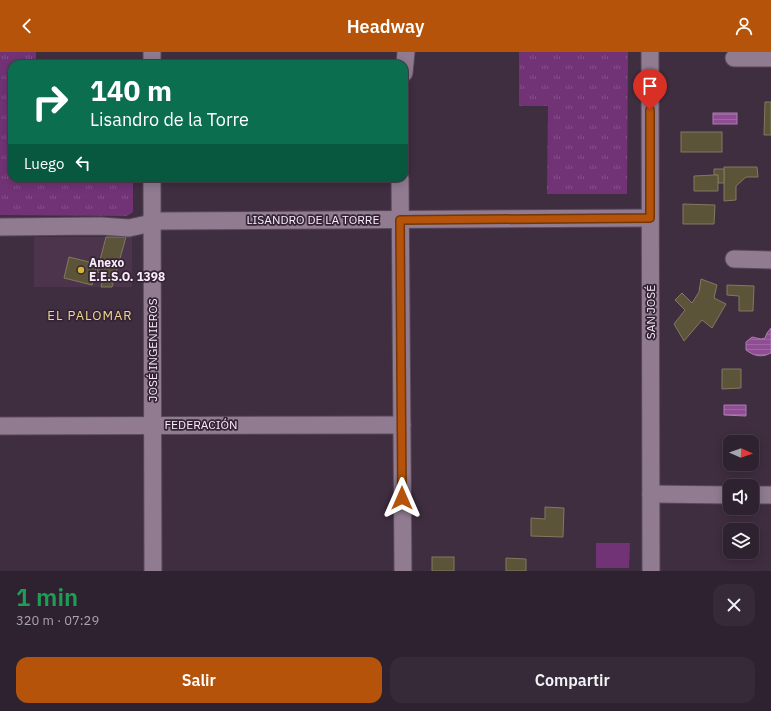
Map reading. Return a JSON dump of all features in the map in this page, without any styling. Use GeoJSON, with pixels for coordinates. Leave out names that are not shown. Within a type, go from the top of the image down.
{"type":"FeatureCollection","features":[{"type":"Feature","properties":{"kind":"street","name":"SAN JOSÉ"},"geometry":{"type":"LineString","coordinates":[[650,52],[652,571]]}},
{"type":"Feature","properties":{"kind":"street"},"geometry":{"type":"LineString","coordinates":[[734,58],[771,58]]}},
{"type":"Feature","properties":{"kind":"street","name":"JOSÉ INGENIEROS"},"geometry":{"type":"LineString","coordinates":[[152,182],[153,571]]}},
{"type":"Feature","properties":{"kind":"street"},"geometry":{"type":"LineString","coordinates":[[400,182],[403,571]]}},
{"type":"Feature","properties":{"kind":"street","name":"LISANDRO DE LA TORRE"},"geometry":{"type":"LineString","coordinates":[[0,227],[101,226],[130,228],[161,221],[650,218]]}},
{"type":"Feature","properties":{"kind":"street"},"geometry":{"type":"LineString","coordinates":[[734,259],[771,260]]}},
{"type":"Feature","properties":{"kind":"street","name":"FEDERACIÓN"},"geometry":{"type":"LineString","coordinates":[[0,426],[402,425]]}},
{"type":"Feature","properties":{"kind":"street"},"geometry":{"type":"LineString","coordinates":[[651,494],[723,495]]}},
{"type":"Feature","properties":{"kind":"street"},"geometry":{"type":"LineString","coordinates":[[759,495],[771,495]]}},
{"type":"Feature","properties":{"kind":"shaded area"},"geometry":{"type":"Polygon","coordinates":[[[713,113],[737,113],[737,124],[713,124],[713,113]]]}},
{"type":"Feature","properties":{"kind":"shaded area"},"geometry":{"type":"Polygon","coordinates":[[[34,237],[132,237],[132,287],[34,287],[34,237]]]}},
{"type":"Feature","properties":{"kind":"shaded area"},"geometry":{"type":"Polygon","coordinates":[[[771,328],[771,353],[758,356],[746,350],[746,342],[752,337],[761,339],[765,338],[771,328]]]}},
{"type":"Feature","properties":{"kind":"shaded area"},"geometry":{"type":"Polygon","coordinates":[[[724,405],[746,405],[746,416],[724,415],[724,405]]]}},
{"type":"Feature","properties":{"kind":"green space"},"geometry":{"type":"Polygon","coordinates":[[[0,52],[36,52],[36,60],[8,60],[8,182],[133,182],[133,212],[127,216],[0,215],[0,52]]]}},
{"type":"Feature","properties":{"kind":"green space"},"geometry":{"type":"Polygon","coordinates":[[[519,52],[628,52],[627,194],[547,194],[548,106],[519,106],[519,52]]]}},
{"type":"Feature","properties":{"kind":"green space"},"geometry":{"type":"Polygon","coordinates":[[[596,543],[630,543],[629,568],[596,568],[596,543]]]}},
{"type":"Feature","properties":{"kind":"building"},"geometry":{"type":"Polygon","coordinates":[[[765,102],[771,102],[771,135],[764,135],[765,102]]]}},
{"type":"Feature","properties":{"kind":"building"},"geometry":{"type":"Polygon","coordinates":[[[681,132],[722,132],[722,152],[681,152],[681,132]]]}},
{"type":"Feature","properties":{"kind":"building"},"geometry":{"type":"Polygon","coordinates":[[[724,167],[757,167],[758,177],[746,177],[736,186],[736,200],[724,201],[724,167]]]}},
{"type":"Feature","properties":{"kind":"building"},"geometry":{"type":"Polygon","coordinates":[[[714,169],[724,169],[724,183],[718,183],[718,175],[714,175],[714,169]]]}},
{"type":"Feature","properties":{"kind":"building"},"geometry":{"type":"Polygon","coordinates":[[[718,175],[718,191],[694,191],[694,176],[718,175]]]}},
{"type":"Feature","properties":{"kind":"building"},"geometry":{"type":"Polygon","coordinates":[[[683,204],[715,205],[714,224],[683,224],[683,204]]]}},
{"type":"Feature","properties":{"kind":"building"},"geometry":{"type":"Polygon","coordinates":[[[106,237],[126,237],[112,287],[101,287],[104,274],[97,272],[106,237]]]}},
{"type":"Feature","properties":{"kind":"building"},"geometry":{"type":"Polygon","coordinates":[[[69,257],[97,264],[92,285],[64,278],[69,257]]]}},
{"type":"Feature","properties":{"kind":"building"},"geometry":{"type":"Polygon","coordinates":[[[701,279],[717,285],[714,298],[726,304],[712,328],[702,320],[684,341],[674,324],[685,310],[675,300],[682,293],[692,303],[699,292],[701,279]]]}},
{"type":"Feature","properties":{"kind":"building"},"geometry":{"type":"Polygon","coordinates":[[[727,285],[754,286],[753,311],[739,311],[739,296],[727,295],[727,285]]]}},
{"type":"Feature","properties":{"kind":"building"},"geometry":{"type":"Polygon","coordinates":[[[722,369],[741,369],[741,388],[722,389],[722,369]]]}},
{"type":"Feature","properties":{"kind":"building"},"geometry":{"type":"Polygon","coordinates":[[[545,507],[564,508],[563,537],[531,536],[531,518],[545,519],[545,507]]]}},
{"type":"Feature","properties":{"kind":"building"},"geometry":{"type":"Polygon","coordinates":[[[432,557],[454,557],[454,571],[432,571],[432,557]]]}},
{"type":"Feature","properties":{"kind":"building"},"geometry":{"type":"Polygon","coordinates":[[[506,558],[526,559],[526,571],[506,571],[506,558]]]}},
{"type":"Feature","properties":{"kind":"place","name":"Anexo E.E.S.O. 1398"},"geometry":{"type":"Point","coordinates":[81,270]}},
{"type":"Feature","properties":{"kind":"district","name":"EL PALOMAR"},"geometry":{"type":"Point","coordinates":[90,315]}},
{"type":"Feature","properties":{"kind":"route"},"geometry":{"type":"LineString","coordinates":[[402,498],[400,220],[650,218],[650,110]]}}]}
